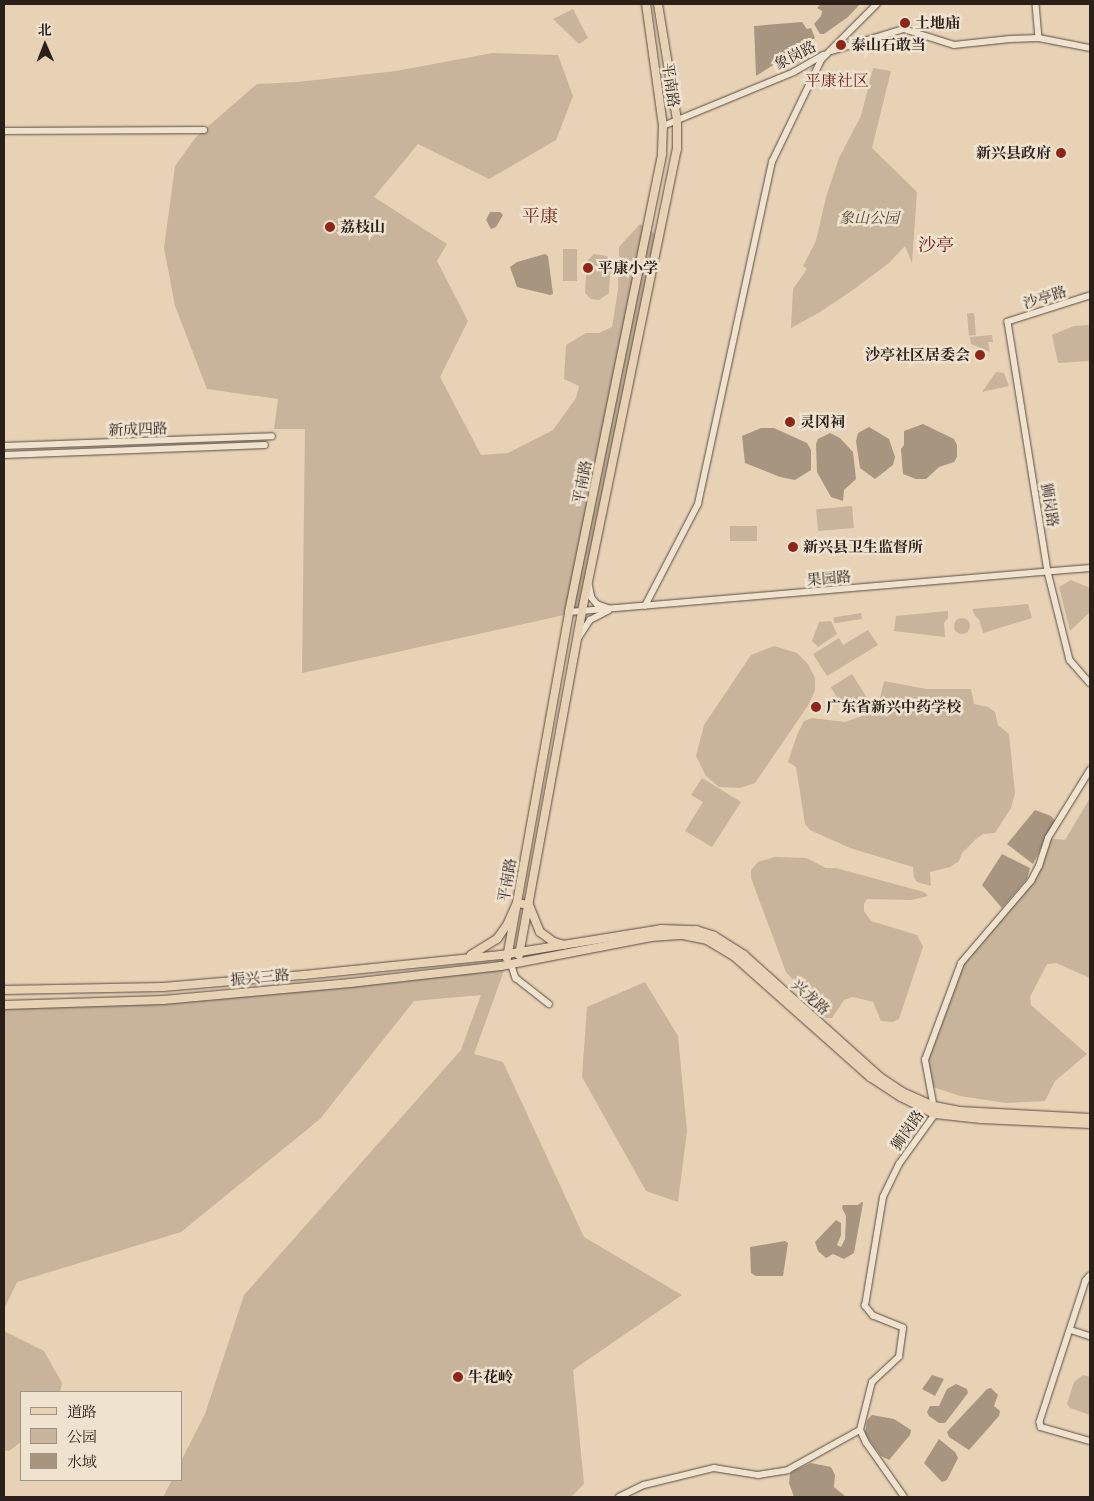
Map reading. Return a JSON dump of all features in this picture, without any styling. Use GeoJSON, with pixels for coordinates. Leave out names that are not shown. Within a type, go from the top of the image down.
{"type":"FeatureCollection","features":[{"type":"Feature","properties":{"kind":"main road","name":"平南路"},"geometry":{"type":"LineString","coordinates":[[512,963],[508,954],[570,612],[662,152],[663,126],[646,4]]}},
{"type":"Feature","properties":{"kind":"main road","name":"平南路"},"geometry":{"type":"LineString","coordinates":[[512,963],[519,953],[529,905],[582,611],[677,149],[677,120],[658,4]]}},
{"type":"Feature","properties":{"kind":"main road"},"geometry":{"type":"LineString","coordinates":[[465,957],[478,952],[497,939],[508,923],[517,903],[529,905],[540,932],[554,942],[569,946]]}},
{"type":"Feature","properties":{"kind":"main road","name":"兴龙路"},"geometry":{"type":"LineString","coordinates":[[508,954],[670,929],[696,930],[714,936],[744,955],[880,1077],[902,1092],[935,1110],[1090,1118]]}},
{"type":"Feature","properties":{"kind":"main road","name":"兴龙路"},"geometry":{"type":"LineString","coordinates":[[512,963],[670,935],[706,940],[735,956],[870,1077],[901,1097],[935,1110],[981,1120],[1090,1124]]}},
{"type":"Feature","properties":{"kind":"main road","name":"振兴三路"},"geometry":{"type":"LineString","coordinates":[[4,990],[163,987],[508,954]]}},
{"type":"Feature","properties":{"kind":"main road","name":"振兴三路"},"geometry":{"type":"LineString","coordinates":[[4,1004],[163,1000],[350,983],[512,963]]}},
{"type":"Feature","properties":{"kind":"main road"},"geometry":{"type":"LineString","coordinates":[[40,990],[40,1003]]}},
{"type":"Feature","properties":{"kind":"street"},"geometry":{"type":"LineString","coordinates":[[645,606],[698,504],[772,162],[821,60],[877,4]]}},
{"type":"Feature","properties":{"kind":"street"},"geometry":{"type":"LineString","coordinates":[[1036,4],[1039,38]]}},
{"type":"Feature","properties":{"kind":"street","name":"象岗路"},"geometry":{"type":"LineString","coordinates":[[663,126],[794,72],[830,52],[904,29],[954,45],[1039,38],[1090,48]]}},
{"type":"Feature","properties":{"kind":"street"},"geometry":{"type":"LineString","coordinates":[[4,131],[204,130]]}},
{"type":"Feature","properties":{"kind":"street","name":"沙亭路"},"geometry":{"type":"LineString","coordinates":[[1008,322],[1090,296]]}},
{"type":"Feature","properties":{"kind":"street","name":"狮岗路"},"geometry":{"type":"LineString","coordinates":[[1008,322],[1048,572],[1070,660],[1090,683]]}},
{"type":"Feature","properties":{"kind":"street","name":"新成四路"},"geometry":{"type":"LineString","coordinates":[[4,446],[272,436]]}},
{"type":"Feature","properties":{"kind":"street","name":"新成四路"},"geometry":{"type":"LineString","coordinates":[[4,455],[266,445]]}},
{"type":"Feature","properties":{"kind":"street","name":"果园路"},"geometry":{"type":"LineString","coordinates":[[570,612],[1090,568]]}},
{"type":"Feature","properties":{"kind":"street"},"geometry":{"type":"LineString","coordinates":[[589,576],[592,598],[605,607],[615,609]]}},
{"type":"Feature","properties":{"kind":"street"},"geometry":{"type":"LineString","coordinates":[[576,644],[590,620],[615,609]]}},
{"type":"Feature","properties":{"kind":"street","name":"狮岗路"},"geometry":{"type":"LineString","coordinates":[[860,1430],[872,1382],[898,1357],[903,1328],[873,1316],[865,1306],[883,1197],[899,1164],[935,1110],[925,1060],[961,963],[1030,882],[1039,866],[1048,838],[1090,770]]}},
{"type":"Feature","properties":{"kind":"street"},"geometry":{"type":"LineString","coordinates":[[512,963],[516,978],[550,1004]]}},
{"type":"Feature","properties":{"kind":"street"},"geometry":{"type":"LineString","coordinates":[[1090,1276],[1086,1281],[1040,1424],[1090,1442]]}},
{"type":"Feature","properties":{"kind":"street"},"geometry":{"type":"LineString","coordinates":[[1071,1330],[1090,1336]]}},
{"type":"Feature","properties":{"kind":"street"},"geometry":{"type":"LineString","coordinates":[[619,1497],[644,1485],[714,1468],[758,1475],[788,1470],[860,1430],[866,1443],[904,1497]]}},
{"type":"Feature","properties":{"kind":"green space"},"geometry":{"type":"Polygon","coordinates":[[[573,9],[588,38],[579,44],[553,19],[573,9]]]}},
{"type":"Feature","properties":{"kind":"green space"},"geometry":{"type":"Polygon","coordinates":[[[493,53],[558,55],[573,96],[556,140],[489,179],[418,144],[374,197],[447,244],[437,261],[468,321],[440,377],[481,455],[508,453],[553,430],[576,398],[579,386],[564,379],[566,345],[586,333],[599,333],[612,327],[618,290],[619,247],[640,224],[659,236],[582,611],[302,673],[305,429],[274,429],[278,399],[207,389],[175,306],[164,248],[175,166],[196,137],[257,84],[297,82],[396,71],[493,53]]]}},
{"type":"Feature","properties":{"kind":"green space","name":"象山公园"},"geometry":{"type":"Polygon","coordinates":[[[873,68],[891,71],[872,148],[917,192],[912,263],[905,246],[889,263],[850,292],[791,328],[793,289],[807,269],[803,266],[816,241],[826,197],[839,158],[861,116],[873,68]]]}},
{"type":"Feature","properties":{"kind":"green space"},"geometry":{"type":"Polygon","coordinates":[[[563,249],[577,249],[577,281],[563,281],[563,249]]]}},
{"type":"Feature","properties":{"kind":"green space"},"geometry":{"type":"Polygon","coordinates":[[[594,254],[606,256],[611,261],[609,293],[599,300],[591,299],[585,293],[587,261],[594,254]]]}},
{"type":"Feature","properties":{"kind":"green space"},"geometry":{"type":"Polygon","coordinates":[[[974,313],[976,335],[969,336],[967,314],[974,313]]]}},
{"type":"Feature","properties":{"kind":"green space"},"geometry":{"type":"Polygon","coordinates":[[[1090,325],[1090,361],[1058,363],[1052,335],[1074,326],[1090,325]]]}},
{"type":"Feature","properties":{"kind":"green space"},"geometry":{"type":"Polygon","coordinates":[[[992,335],[993,342],[988,342],[990,352],[971,344],[970,337],[992,335]]]}},
{"type":"Feature","properties":{"kind":"green space"},"geometry":{"type":"Polygon","coordinates":[[[996,372],[1004,373],[1009,386],[982,392],[996,372]]]}},
{"type":"Feature","properties":{"kind":"green space"},"geometry":{"type":"Polygon","coordinates":[[[852,506],[854,528],[818,531],[816,509],[852,506]]]}},
{"type":"Feature","properties":{"kind":"green space"},"geometry":{"type":"Polygon","coordinates":[[[730,526],[757,526],[757,541],[730,541],[730,526]]]}},
{"type":"Feature","properties":{"kind":"green space"},"geometry":{"type":"Polygon","coordinates":[[[1071,580],[1090,588],[1090,612],[1070,631],[1059,587],[1071,580]]]}},
{"type":"Feature","properties":{"kind":"green space"},"geometry":{"type":"Polygon","coordinates":[[[1028,604],[1032,618],[983,633],[979,619],[975,616],[972,609],[1028,604]]]}},
{"type":"Feature","properties":{"kind":"green space"},"geometry":{"type":"Polygon","coordinates":[[[948,611],[948,618],[944,623],[945,637],[894,631],[896,616],[948,611]]]}},
{"type":"Feature","properties":{"kind":"green space"},"geometry":{"type":"Polygon","coordinates":[[[861,613],[862,619],[834,623],[833,617],[861,613]]]}},
{"type":"Feature","properties":{"kind":"green space"},"geometry":{"type":"Polygon","coordinates":[[[959,618],[965,618],[970,623],[968,632],[959,634],[954,629],[954,623],[959,618]]]}},
{"type":"Feature","properties":{"kind":"green space"},"geometry":{"type":"Polygon","coordinates":[[[831,621],[837,634],[818,647],[812,641],[819,622],[831,621]]]}},
{"type":"Feature","properties":{"kind":"green space"},"geometry":{"type":"Polygon","coordinates":[[[868,630],[878,645],[827,676],[813,654],[839,638],[843,645],[868,630]]]}},
{"type":"Feature","properties":{"kind":"green space"},"geometry":{"type":"Polygon","coordinates":[[[774,646],[797,653],[808,664],[815,678],[815,690],[809,704],[755,783],[740,788],[719,787],[706,776],[696,756],[704,725],[751,655],[774,646]]]}},
{"type":"Feature","properties":{"kind":"green space"},"geometry":{"type":"Polygon","coordinates":[[[852,674],[870,703],[849,716],[831,687],[852,674]]]}},
{"type":"Feature","properties":{"kind":"green space"},"geometry":{"type":"Polygon","coordinates":[[[884,681],[926,689],[971,689],[974,704],[988,707],[995,712],[998,725],[1009,734],[1015,793],[1011,808],[995,833],[983,834],[976,839],[962,853],[959,861],[950,867],[930,872],[931,886],[917,882],[914,877],[913,867],[850,848],[810,830],[805,824],[796,767],[788,762],[804,721],[812,718],[845,722],[871,713],[878,707],[884,681]]]}},
{"type":"Feature","properties":{"kind":"green space"},"geometry":{"type":"Polygon","coordinates":[[[702,778],[741,802],[712,847],[685,831],[703,802],[691,795],[702,778]]]}},
{"type":"Feature","properties":{"kind":"green space"},"geometry":{"type":"Polygon","coordinates":[[[1090,798],[1090,978],[1056,963],[1047,964],[1030,997],[1031,1005],[1087,1054],[1055,1081],[1045,1101],[1006,1103],[960,1096],[930,1086],[925,1060],[961,963],[1031,881],[1048,838],[1065,840],[1090,798]]]}},
{"type":"Feature","properties":{"kind":"green space"},"geometry":{"type":"Polygon","coordinates":[[[775,857],[806,858],[826,868],[836,868],[924,892],[928,896],[911,900],[867,899],[864,904],[864,911],[871,921],[917,935],[923,947],[899,1019],[893,1022],[881,1021],[873,1002],[853,997],[844,1000],[832,1018],[826,1018],[786,972],[751,878],[751,870],[758,862],[775,857]]]}},
{"type":"Feature","properties":{"kind":"green space"},"geometry":{"type":"Polygon","coordinates":[[[506,965],[474,1054],[503,1062],[584,1237],[682,1295],[573,1370],[584,1484],[571,1497],[163,1497],[171,1481],[182,1481],[182,1459],[205,1414],[244,1295],[461,1050],[481,995],[414,1001],[320,1119],[181,1232],[17,1282],[4,1309],[4,1005],[175,998],[506,965]]]}},
{"type":"Feature","properties":{"kind":"green space"},"geometry":{"type":"Polygon","coordinates":[[[645,982],[678,1036],[687,1131],[678,1202],[646,1191],[582,1077],[587,1007],[645,982]]]}},
{"type":"Feature","properties":{"kind":"green space"},"geometry":{"type":"Polygon","coordinates":[[[4,1331],[44,1351],[62,1383],[60,1391],[20,1391],[20,1443],[9,1451],[4,1450],[4,1331]]]}},
{"type":"Feature","properties":{"kind":"green space"},"geometry":{"type":"Polygon","coordinates":[[[1083,1375],[1090,1377],[1090,1415],[1070,1408],[1067,1404],[1074,1382],[1083,1375]]]}},
{"type":"Feature","properties":{"kind":"water"},"geometry":{"type":"Polygon","coordinates":[[[821,4],[860,4],[848,17],[824,34],[820,34],[814,24],[821,16],[822,11],[817,8],[821,4]]]}},
{"type":"Feature","properties":{"kind":"water"},"geometry":{"type":"Polygon","coordinates":[[[802,22],[807,29],[811,28],[815,38],[756,76],[754,26],[802,22]]]}},
{"type":"Feature","properties":{"kind":"water"},"geometry":{"type":"Polygon","coordinates":[[[490,212],[500,212],[503,215],[496,227],[491,229],[486,220],[490,212]]]}},
{"type":"Feature","properties":{"kind":"water"},"geometry":{"type":"Polygon","coordinates":[[[545,254],[548,256],[553,294],[550,295],[517,287],[510,267],[517,262],[545,254]]]}},
{"type":"Feature","properties":{"kind":"water"},"geometry":{"type":"Polygon","coordinates":[[[923,424],[954,439],[957,445],[957,457],[954,462],[939,467],[926,479],[916,479],[903,474],[901,449],[904,445],[904,431],[923,424]]]}},
{"type":"Feature","properties":{"kind":"water"},"geometry":{"type":"Polygon","coordinates":[[[869,427],[889,439],[895,457],[893,465],[875,479],[860,468],[856,441],[858,433],[869,427]]]}},
{"type":"Feature","properties":{"kind":"water"},"geometry":{"type":"Polygon","coordinates":[[[761,428],[774,428],[807,443],[811,450],[811,470],[795,480],[780,477],[745,463],[742,436],[761,428]]]}},
{"type":"Feature","properties":{"kind":"water"},"geometry":{"type":"Polygon","coordinates":[[[830,433],[840,438],[853,452],[856,479],[844,490],[843,501],[831,497],[817,472],[816,444],[818,439],[830,433]]]}},
{"type":"Feature","properties":{"kind":"water"},"geometry":{"type":"Polygon","coordinates":[[[1035,810],[1051,816],[1055,821],[1033,864],[1007,844],[1035,810]]]}},
{"type":"Feature","properties":{"kind":"water"},"geometry":{"type":"Polygon","coordinates":[[[1002,854],[1030,868],[1027,879],[1002,908],[982,885],[1002,854]]]}},
{"type":"Feature","properties":{"kind":"water"},"geometry":{"type":"Polygon","coordinates":[[[862,1202],[854,1253],[844,1259],[833,1254],[826,1258],[818,1251],[815,1242],[836,1220],[841,1223],[841,1235],[837,1245],[841,1247],[845,1239],[846,1216],[842,1208],[843,1205],[858,1205],[862,1202]]]}},
{"type":"Feature","properties":{"kind":"water"},"geometry":{"type":"Polygon","coordinates":[[[785,1241],[788,1243],[783,1276],[756,1276],[751,1273],[750,1247],[785,1241]]]}},
{"type":"Feature","properties":{"kind":"water"},"geometry":{"type":"Polygon","coordinates":[[[932,1375],[944,1379],[935,1396],[922,1389],[932,1375]]]}},
{"type":"Feature","properties":{"kind":"water"},"geometry":{"type":"Polygon","coordinates":[[[956,1384],[967,1389],[968,1393],[945,1423],[939,1423],[929,1416],[927,1412],[930,1406],[939,1406],[947,1389],[956,1384]]]}},
{"type":"Feature","properties":{"kind":"water"},"geometry":{"type":"Polygon","coordinates":[[[991,1388],[998,1395],[994,1406],[1000,1411],[999,1416],[969,1450],[949,1437],[947,1432],[987,1389],[991,1388]]]}},
{"type":"Feature","properties":{"kind":"water"},"geometry":{"type":"Polygon","coordinates":[[[872,1415],[894,1419],[911,1430],[910,1435],[889,1460],[881,1456],[865,1434],[867,1420],[872,1415]]]}},
{"type":"Feature","properties":{"kind":"water"},"geometry":{"type":"Polygon","coordinates":[[[939,1439],[955,1452],[958,1458],[947,1480],[942,1482],[924,1463],[939,1439]]]}},
{"type":"Feature","properties":{"kind":"water"},"geometry":{"type":"Polygon","coordinates":[[[811,1463],[831,1467],[835,1475],[834,1487],[846,1497],[794,1497],[789,1483],[790,1474],[811,1463]]]}},
{"type":"Feature","properties":{"kind":"place","name":"土地庙"},"geometry":{"type":"Point","coordinates":[905,23]}},
{"type":"Feature","properties":{"kind":"place","name":"泰山石敢当"},"geometry":{"type":"Point","coordinates":[841,45]}},
{"type":"Feature","properties":{"kind":"place","name":"新兴县政府"},"geometry":{"type":"Point","coordinates":[1061,153]}},
{"type":"Feature","properties":{"kind":"place","name":"荔枝山"},"geometry":{"type":"Point","coordinates":[330,227]}},
{"type":"Feature","properties":{"kind":"place","name":"平康小学"},"geometry":{"type":"Point","coordinates":[588,268]}},
{"type":"Feature","properties":{"kind":"place","name":"沙亭社区居委会"},"geometry":{"type":"Point","coordinates":[980,355]}},
{"type":"Feature","properties":{"kind":"place","name":"灵冈祠"},"geometry":{"type":"Point","coordinates":[790,422]}},
{"type":"Feature","properties":{"kind":"place","name":"新兴县卫生监督所"},"geometry":{"type":"Point","coordinates":[793,547]}},
{"type":"Feature","properties":{"kind":"place","name":"广东省新兴中药学校"},"geometry":{"type":"Point","coordinates":[816,707]}},
{"type":"Feature","properties":{"kind":"place","name":"牛花岭"},"geometry":{"type":"Point","coordinates":[458,1377]}},
{"type":"Feature","properties":{"kind":"district","name":"平康社区"},"geometry":{"type":"Point","coordinates":[837,80]}},
{"type":"Feature","properties":{"kind":"district","name":"平康"},"geometry":{"type":"Point","coordinates":[540,216]}},
{"type":"Feature","properties":{"kind":"district","name":"沙亭"},"geometry":{"type":"Point","coordinates":[936,245]}}]}
